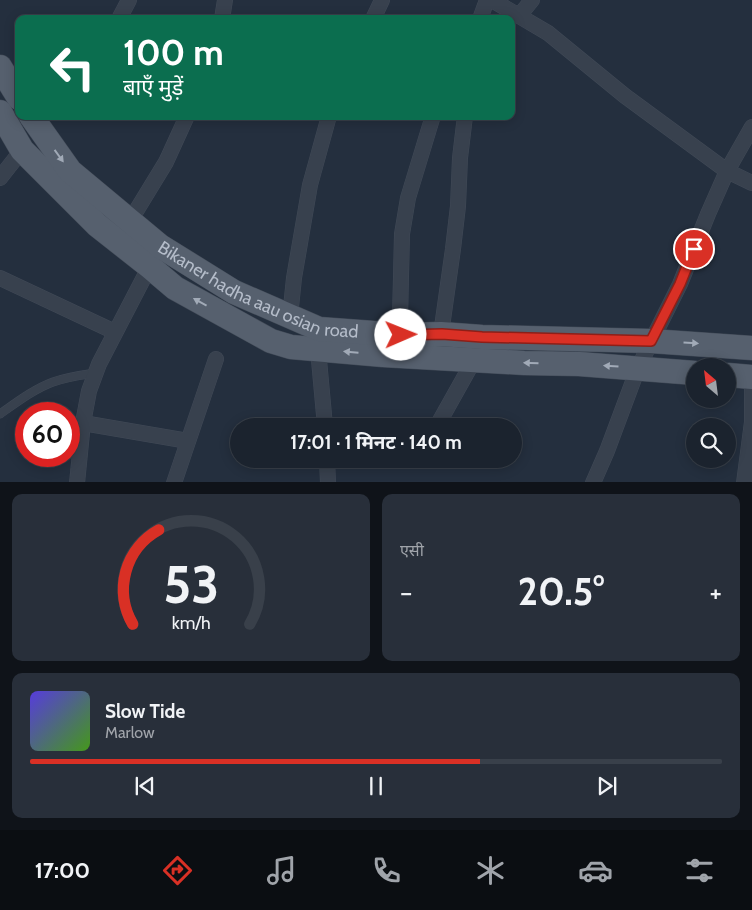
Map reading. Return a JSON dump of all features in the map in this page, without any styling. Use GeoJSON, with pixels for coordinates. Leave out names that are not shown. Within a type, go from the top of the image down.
{"type":"FeatureCollection","features":[{"type":"Feature","properties":{"kind":"main road","name":"Bikaner hadha aau osian road"},"geometry":{"type":"LineString","coordinates":[[0,112],[22,150],[97,225],[155,256],[290,317],[319,339],[383,355],[579,364],[686,372]]}},
{"type":"Feature","properties":{"kind":"main road","name":"Bikaner hadha aau osian road"},"geometry":{"type":"LineString","coordinates":[[34,120],[70,171],[130,221],[175,288],[271,341],[291,347],[319,339],[442,334],[482,337],[651,341],[752,348]]}},
{"type":"Feature","properties":{"kind":"main road"},"geometry":{"type":"LineString","coordinates":[[736,376],[752,377]]}},
{"type":"Feature","properties":{"kind":"street"},"geometry":{"type":"LineString","coordinates":[[121,15],[129,0]]}},
{"type":"Feature","properties":{"kind":"street"},"geometry":{"type":"LineString","coordinates":[[223,15],[225,0]]}},
{"type":"Feature","properties":{"kind":"street"},"geometry":{"type":"LineString","coordinates":[[375,15],[382,0]]}},
{"type":"Feature","properties":{"kind":"street"},"geometry":{"type":"LineString","coordinates":[[481,15],[487,0]]}},
{"type":"Feature","properties":{"kind":"street"},"geometry":{"type":"LineString","coordinates":[[492,0],[548,33],[624,96],[727,170],[752,183]]}},
{"type":"Feature","properties":{"kind":"street"},"geometry":{"type":"LineString","coordinates":[[520,16],[532,0]]}},
{"type":"Feature","properties":{"kind":"street"},"geometry":{"type":"LineString","coordinates":[[130,221],[166,162],[185,120]]}},
{"type":"Feature","properties":{"kind":"street"},"geometry":{"type":"LineString","coordinates":[[290,317],[294,278],[310,185],[328,120]]}},
{"type":"Feature","properties":{"kind":"street"},"geometry":{"type":"LineString","coordinates":[[401,335],[402,234],[408,198],[432,120]]}},
{"type":"Feature","properties":{"kind":"street"},"geometry":{"type":"LineString","coordinates":[[442,334],[458,206],[460,158],[465,120]]}},
{"type":"Feature","properties":{"kind":"street"},"geometry":{"type":"LineString","coordinates":[[593,482],[607,451],[638,368],[680,284],[727,170],[752,127]]}},
{"type":"Feature","properties":{"kind":"street"},"geometry":{"type":"LineString","coordinates":[[0,178],[22,150]]}},
{"type":"Feature","properties":{"kind":"street"},"geometry":{"type":"LineString","coordinates":[[77,482],[83,423],[90,391],[99,364],[155,256]]}},
{"type":"Feature","properties":{"kind":"street"},"geometry":{"type":"LineString","coordinates":[[0,278],[115,332]]}},
{"type":"Feature","properties":{"kind":"street"},"geometry":{"type":"LineString","coordinates":[[319,339],[324,418]]}},
{"type":"Feature","properties":{"kind":"street"},"geometry":{"type":"LineString","coordinates":[[174,482],[216,360]]}},
{"type":"Feature","properties":{"kind":"street"},"geometry":{"type":"LineString","coordinates":[[441,418],[474,360]]}},
{"type":"Feature","properties":{"kind":"street"},"geometry":{"type":"LineString","coordinates":[[744,482],[752,422],[752,377]]}},
{"type":"Feature","properties":{"kind":"street"},"geometry":{"type":"LineString","coordinates":[[83,423],[188,441]]}},
{"type":"Feature","properties":{"kind":"street"},"geometry":{"type":"LineString","coordinates":[[328,468],[328,482]]}},
{"type":"Feature","properties":{"kind":"lane"},"geometry":{"type":"LineString","coordinates":[[0,414],[28,394],[53,382],[96,373]]}},
{"type":"Feature","properties":{"kind":"route"},"geometry":{"type":"LineString","coordinates":[[401,335],[442,334],[482,337],[651,341],[680,284],[694,249]]}}]}
